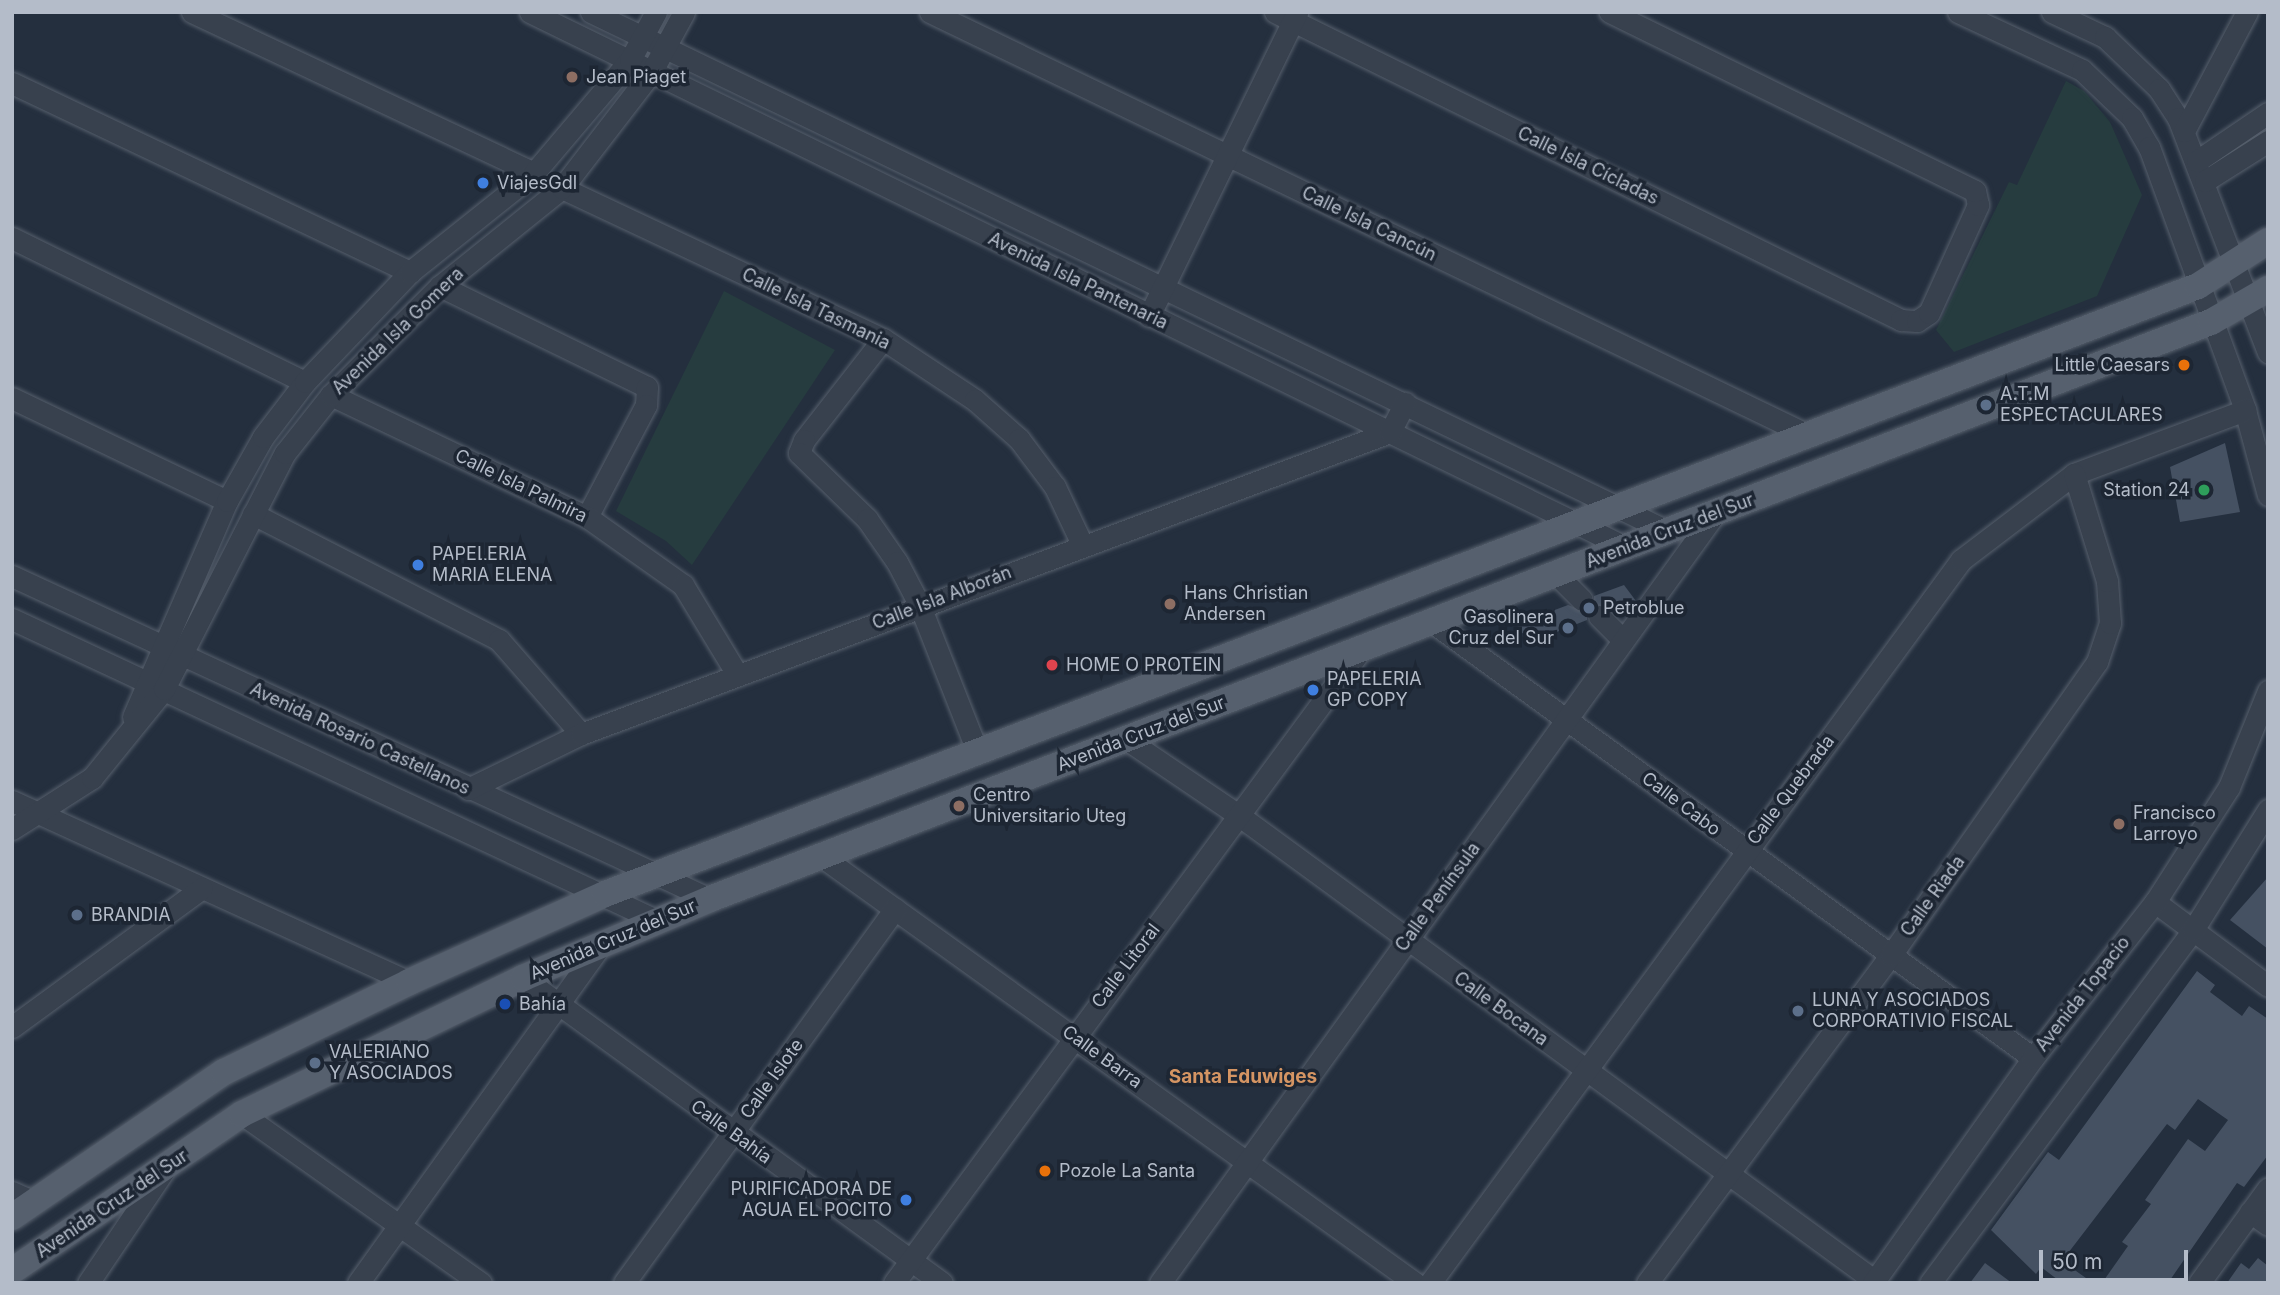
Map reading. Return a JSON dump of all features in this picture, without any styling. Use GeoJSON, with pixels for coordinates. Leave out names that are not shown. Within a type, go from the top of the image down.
{"type":"FeatureCollection","features":[{"type":"Feature","properties":{"kind":"main road"},"geometry":{"type":"LineString","coordinates":[[19,1204],[224,1072],[409,982],[605,894],[2198,286],[2236,265],[2268,241]]}},
{"type":"Feature","properties":{"kind":"main road","name":"Avenida Cruz del Sur"},"geometry":{"type":"LineString","coordinates":[[12,1270],[243,1114],[523,978],[710,899],[1628,548],[2211,321],[2259,296]]}},
{"type":"Feature","properties":{"kind":"street"},"geometry":{"type":"LineString","coordinates":[[192,12],[534,173]]}},
{"type":"Feature","properties":{"kind":"street","name":"Avenida Isla Pantenaria"},"geometry":{"type":"LineString","coordinates":[[530,12],[1628,548]]}},
{"type":"Feature","properties":{"kind":"street","name":"Avenida Isla Pantenaria"},"geometry":{"type":"LineString","coordinates":[[591,12],[1163,285],[1667,531]]}},
{"type":"Feature","properties":{"kind":"street","name":"Avenida Isla Gomera"},"geometry":{"type":"LineString","coordinates":[[12,829],[36,811],[92,778],[130,725],[155,685],[227,501],[263,437],[305,382],[410,272],[534,173],[630,60],[656,12]]}},
{"type":"Feature","properties":{"kind":"street","name":"Avenida Isla Gomera"},"geometry":{"type":"LineString","coordinates":[[170,650],[253,513],[285,453],[331,394],[440,285],[562,188],[652,71],[684,12]]}},
{"type":"Feature","properties":{"kind":"street","name":"Calle Isla Cancún"},"geometry":{"type":"LineString","coordinates":[[930,12],[1808,435]]}},
{"type":"Feature","properties":{"kind":"street","name":"Calle Isla Cícladas"},"geometry":{"type":"LineString","coordinates":[[1288,15],[1901,320],[1917,321],[1929,313],[1978,205],[1972,188],[1609,12]]}},
{"type":"Feature","properties":{"kind":"street"},"geometry":{"type":"LineString","coordinates":[[1958,12],[1992,20],[2082,71],[2112,94],[2132,118],[2149,147],[2245,410],[2268,495]]}},
{"type":"Feature","properties":{"kind":"street"},"geometry":{"type":"LineString","coordinates":[[2052,12],[2105,37],[2159,89],[2184,131],[2236,265],[2259,296],[2268,352]]}},
{"type":"Feature","properties":{"kind":"street"},"geometry":{"type":"LineString","coordinates":[[2184,131],[2247,12]]}},
{"type":"Feature","properties":{"kind":"street"},"geometry":{"type":"LineString","coordinates":[[1149,316],[1226,156],[1288,15]]}},
{"type":"Feature","properties":{"kind":"street"},"geometry":{"type":"LineString","coordinates":[[12,83],[410,272]]}},
{"type":"Feature","properties":{"kind":"street"},"geometry":{"type":"LineString","coordinates":[[2197,161],[2261,118],[2267,143],[2205,181]]}},
{"type":"Feature","properties":{"kind":"street","name":"Calle Isla Tasmania"},"geometry":{"type":"LineString","coordinates":[[562,188],[883,339],[975,400],[1019,439],[1055,487],[1082,544]]}},
{"type":"Feature","properties":{"kind":"street"},"geometry":{"type":"LineString","coordinates":[[471,223],[493,243]]}},
{"type":"Feature","properties":{"kind":"street"},"geometry":{"type":"LineString","coordinates":[[12,238],[305,382]]}},
{"type":"Feature","properties":{"kind":"street"},"geometry":{"type":"LineString","coordinates":[[440,285],[644,382],[649,392],[646,405],[587,517]]}},
{"type":"Feature","properties":{"kind":"street"},"geometry":{"type":"LineString","coordinates":[[883,339],[799,453],[867,519],[920,606],[976,751]]}},
{"type":"Feature","properties":{"kind":"street","name":"Calle Isla Palmira"},"geometry":{"type":"LineString","coordinates":[[331,394],[587,517],[683,585],[737,674]]}},
{"type":"Feature","properties":{"kind":"street"},"geometry":{"type":"LineString","coordinates":[[12,398],[227,501]]}},
{"type":"Feature","properties":{"kind":"street"},"geometry":{"type":"LineString","coordinates":[[1390,432],[1405,403]]}},
{"type":"Feature","properties":{"kind":"street","name":"Calle Quebrada"},"geometry":{"type":"LineString","coordinates":[[1430,1283],[1961,560],[2074,474],[2245,410]]}},
{"type":"Feature","properties":{"kind":"street","name":"Calle Isla Alborán"},"geometry":{"type":"LineString","coordinates":[[468,789],[581,734],[1082,544],[1390,432]]}},
{"type":"Feature","properties":{"kind":"street"},"geometry":{"type":"LineString","coordinates":[[263,437],[285,453]]}},
{"type":"Feature","properties":{"kind":"street","name":"Calle Riada"},"geometry":{"type":"LineString","coordinates":[[1647,1283],[2066,712],[2105,643],[2110,624],[2107,581],[2074,474]]}},
{"type":"Feature","properties":{"kind":"street","name":"Calle Península"},"geometry":{"type":"LineString","coordinates":[[1160,1283],[1716,512]]}},
{"type":"Feature","properties":{"kind":"street"},"geometry":{"type":"LineString","coordinates":[[253,513],[499,640],[581,734]]}},
{"type":"Feature","properties":{"kind":"street"},"geometry":{"type":"LineString","coordinates":[[1557,575],[1583,600]]}},
{"type":"Feature","properties":{"kind":"street","name":"Avenida Rosario Castellanos"},"geometry":{"type":"LineString","coordinates":[[12,576],[710,899]]}},
{"type":"Feature","properties":{"kind":"street"},"geometry":{"type":"LineString","coordinates":[[1599,616],[1623,640]]}},
{"type":"Feature","properties":{"kind":"street"},"geometry":{"type":"LineString","coordinates":[[12,619],[658,921]]}},
{"type":"Feature","properties":{"kind":"street","name":"Calle Cabo"},"geometry":{"type":"LineString","coordinates":[[1432,622],[2033,1058]]}},
{"type":"Feature","properties":{"kind":"street","name":"Calle Litoral"},"geometry":{"type":"LineString","coordinates":[[894,1283],[1073,1036],[1241,817],[1360,651]]}},
{"type":"Feature","properties":{"kind":"street","name":"Avenida Topacio"},"geometry":{"type":"LineString","coordinates":[[1874,1282],[2033,1058],[2155,902],[2229,787],[2268,691]]}},
{"type":"Feature","properties":{"kind":"street","name":"Calle Bocana"},"geometry":{"type":"LineString","coordinates":[[1126,739],[1241,817],[1874,1282]]}},
{"type":"Feature","properties":{"kind":"street"},"geometry":{"type":"LineString","coordinates":[[12,801],[409,982]]}},
{"type":"Feature","properties":{"kind":"street"},"geometry":{"type":"LineString","coordinates":[[1930,1283],[2193,930],[2268,810]]}},
{"type":"Feature","properties":{"kind":"street","name":"Calle Barra"},"geometry":{"type":"LineString","coordinates":[[821,856],[1415,1283]]}},
{"type":"Feature","properties":{"kind":"street"},"geometry":{"type":"LineString","coordinates":[[12,1027],[202,888]]}},
{"type":"Feature","properties":{"kind":"street"},"geometry":{"type":"LineString","coordinates":[[2155,902],[2268,986]]}},
{"type":"Feature","properties":{"kind":"street","name":"Calle Islote"},"geometry":{"type":"LineString","coordinates":[[624,1283],[895,909]]}},
{"type":"Feature","properties":{"kind":"street"},"geometry":{"type":"LineString","coordinates":[[358,1283],[601,945]]}},
{"type":"Feature","properties":{"kind":"street","name":"Calle Bahía"},"geometry":{"type":"LineString","coordinates":[[523,978],[733,1134],[942,1283]]}},
{"type":"Feature","properties":{"kind":"street"},"geometry":{"type":"LineString","coordinates":[[243,1114],[481,1283]]}},
{"type":"Feature","properties":{"kind":"street"},"geometry":{"type":"LineString","coordinates":[[88,1283],[167,1166]]}},
{"type":"Feature","properties":{"kind":"street"},"geometry":{"type":"LineString","coordinates":[[2199,1283],[2268,1188]]}},
{"type":"Feature","properties":{"kind":"street"},"geometry":{"type":"LineString","coordinates":[[2250,1212],[2268,1225]]}},
{"type":"Feature","properties":{"kind":"green space"},"geometry":{"type":"Polygon","coordinates":[[[2066,81],[2084,91],[2110,122],[2142,195],[2097,296],[1954,352],[1936,330],[2009,182],[2017,185],[2066,81]]]}},
{"type":"Feature","properties":{"kind":"green space"},"geometry":{"type":"Polygon","coordinates":[[[724,291],[835,350],[692,565],[666,541],[616,511],[724,291]]]}},
{"type":"Feature","properties":{"kind":"building","name":"Station 24"},"geometry":{"type":"Polygon","coordinates":[[[2225,443],[2240,512],[2180,522],[2170,467],[2225,443]]]}},
{"type":"Feature","properties":{"kind":"building"},"geometry":{"type":"Polygon","coordinates":[[[1624,585],[1636,601],[1612,610],[1594,604],[1594,596],[1624,585]]]}},
{"type":"Feature","properties":{"kind":"building"},"geometry":{"type":"Polygon","coordinates":[[[1568,605],[1587,612],[1587,620],[1534,641],[1512,626],[1568,605]]]}},
{"type":"Feature","properties":{"kind":"building"},"geometry":{"type":"Polygon","coordinates":[[[2268,877],[2268,949],[2230,920],[2268,877]]]}},
{"type":"Feature","properties":{"kind":"building"},"geometry":{"type":"Polygon","coordinates":[[[2197,971],[2215,985],[2210,992],[2242,1016],[2249,1006],[2268,1019],[2268,1155],[2244,1187],[2237,1183],[2168,1283],[2102,1283],[2128,1246],[2122,1242],[2151,1204],[2145,1200],[2188,1139],[2205,1151],[2228,1120],[2198,1099],[2175,1130],[2167,1124],[2062,1261],[2093,1283],[2062,1283],[2041,1267],[2036,1274],[1991,1230],[2048,1152],[2059,1160],[2197,971]]]}},
{"type":"Feature","properties":{"kind":"building"},"geometry":{"type":"Polygon","coordinates":[[[2258,1258],[2268,1266],[2268,1283],[2227,1283],[2241,1263],[2249,1269],[2258,1258]]]}},
{"type":"Feature","properties":{"kind":"building"},"geometry":{"type":"Polygon","coordinates":[[[1985,1263],[2012,1283],[1970,1283],[1985,1263]]]}},
{"type":"Feature","properties":{"kind":"place","name":"Jean Piaget"},"geometry":{"type":"Point","coordinates":[572,77]}},
{"type":"Feature","properties":{"kind":"place","name":"ViajesGdl"},"geometry":{"type":"Point","coordinates":[483,183]}},
{"type":"Feature","properties":{"kind":"place","name":"Little Caesars"},"geometry":{"type":"Point","coordinates":[2184,365]}},
{"type":"Feature","properties":{"kind":"place","name":"A.T.M ESPECTACULARES"},"geometry":{"type":"Point","coordinates":[1986,405]}},
{"type":"Feature","properties":{"kind":"place","name":"Station 24"},"geometry":{"type":"Point","coordinates":[2204,490]}},
{"type":"Feature","properties":{"kind":"place","name":"PAPELERIA MARIA ELENA"},"geometry":{"type":"Point","coordinates":[418,565]}},
{"type":"Feature","properties":{"kind":"place","name":"Hans Christian Andersen"},"geometry":{"type":"Point","coordinates":[1170,604]}},
{"type":"Feature","properties":{"kind":"place","name":"Petroblue"},"geometry":{"type":"Point","coordinates":[1589,608]}},
{"type":"Feature","properties":{"kind":"place","name":"Gasolinera Cruz del Sur"},"geometry":{"type":"Point","coordinates":[1568,628]}},
{"type":"Feature","properties":{"kind":"place","name":"HOME O PROTEIN"},"geometry":{"type":"Point","coordinates":[1052,665]}},
{"type":"Feature","properties":{"kind":"place","name":"PAPELERIA GP COPY"},"geometry":{"type":"Point","coordinates":[1313,690]}},
{"type":"Feature","properties":{"kind":"place","name":"Centro Universitario Uteg"},"geometry":{"type":"Point","coordinates":[959,806]}},
{"type":"Feature","properties":{"kind":"place","name":"Francisco Larroyo"},"geometry":{"type":"Point","coordinates":[2119,824]}},
{"type":"Feature","properties":{"kind":"place","name":"BRANDIA"},"geometry":{"type":"Point","coordinates":[77,915]}},
{"type":"Feature","properties":{"kind":"place","name":"Bahía"},"geometry":{"type":"Point","coordinates":[505,1004]}},
{"type":"Feature","properties":{"kind":"place","name":"LUNA Y ASOCIADOS CORPORATIVIO FISCAL"},"geometry":{"type":"Point","coordinates":[1798,1011]}},
{"type":"Feature","properties":{"kind":"place","name":"VALERIANO Y ASOCIADOS"},"geometry":{"type":"Point","coordinates":[315,1063]}},
{"type":"Feature","properties":{"kind":"place","name":"Pozole La Santa"},"geometry":{"type":"Point","coordinates":[1045,1171]}},
{"type":"Feature","properties":{"kind":"place","name":"PURIFICADORA DE AGUA EL POCITO"},"geometry":{"type":"Point","coordinates":[906,1200]}},
{"type":"Feature","properties":{"kind":"district","name":"Santa Eduwiges"},"geometry":{"type":"Point","coordinates":[1243,1077]}}]}
